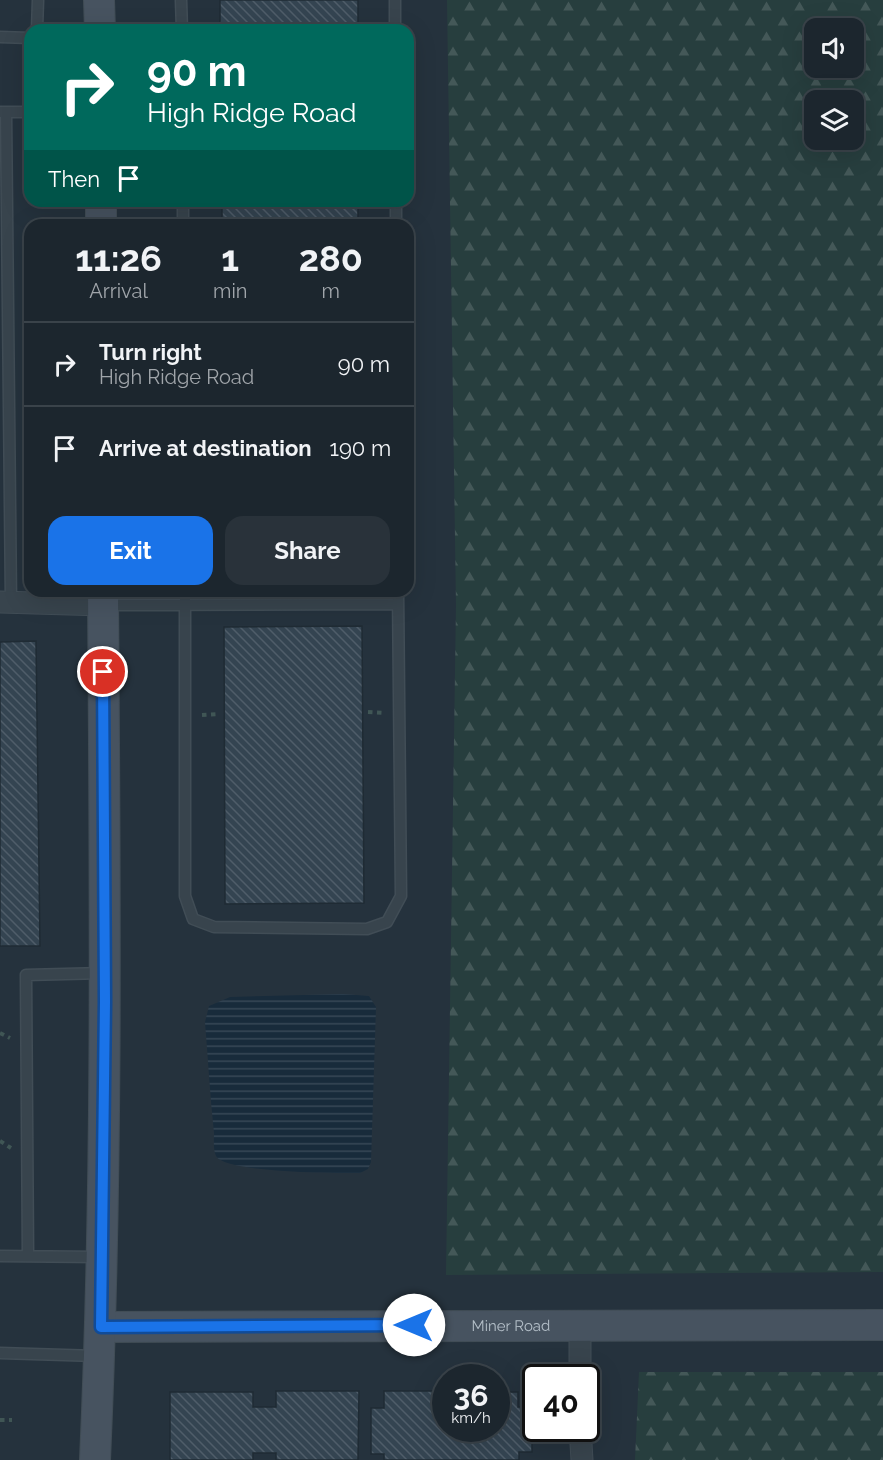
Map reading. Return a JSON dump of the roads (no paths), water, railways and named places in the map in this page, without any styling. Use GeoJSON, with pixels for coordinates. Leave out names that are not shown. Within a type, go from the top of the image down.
{"type":"FeatureCollection","features":[{"type":"Feature","properties":{"kind":"street"},"geometry":{"type":"LineString","coordinates":[[99,0],[100,24]]}},
{"type":"Feature","properties":{"kind":"street"},"geometry":{"type":"LineString","coordinates":[[5,603],[103,598],[104,973],[100,1342],[95,1460]]}},
{"type":"Feature","properties":{"kind":"street","name":"Miner Road"},"geometry":{"type":"LineString","coordinates":[[100,1342],[580,1326],[883,1325]]}},
{"type":"Feature","properties":{"kind":"street"},"geometry":{"type":"LineString","coordinates":[[580,1326],[580,1364]]}},
{"type":"Feature","properties":{"kind":"street"},"geometry":{"type":"LineString","coordinates":[[580,1442],[582,1460]]}},
{"type":"Feature","properties":{"kind":"lane"},"geometry":{"type":"LineString","coordinates":[[37,24],[38,0]]}},
{"type":"Feature","properties":{"kind":"lane"},"geometry":{"type":"LineString","coordinates":[[181,0],[182,24]]}},
{"type":"Feature","properties":{"kind":"lane"},"geometry":{"type":"LineString","coordinates":[[395,0],[395,24]]}},
{"type":"Feature","properties":{"kind":"lane"},"geometry":{"type":"LineString","coordinates":[[0,37],[24,38]]}},
{"type":"Feature","properties":{"kind":"lane"},"geometry":{"type":"LineString","coordinates":[[5,603],[3,112],[24,112]]}},
{"type":"Feature","properties":{"kind":"lane"},"geometry":{"type":"LineString","coordinates":[[185,597],[185,896],[193,919],[214,927],[367,928],[387,922],[401,896],[398,597]]}},
{"type":"Feature","properties":{"kind":"lane"},"geometry":{"type":"LineString","coordinates":[[103,598],[186,606],[398,604]]}},
{"type":"Feature","properties":{"kind":"lane"},"geometry":{"type":"LineString","coordinates":[[28,1256],[26,975],[104,973]]}},
{"type":"Feature","properties":{"kind":"lane"},"geometry":{"type":"LineString","coordinates":[[0,1256],[101,1257]]}},
{"type":"Feature","properties":{"kind":"lane"},"geometry":{"type":"LineString","coordinates":[[0,1353],[100,1342]]}},
{"type":"Feature","properties":{"kind":"water"},"geometry":{"type":"Polygon","coordinates":[[[343,994],[369,996],[376,1007],[371,1162],[368,1169],[360,1173],[283,1171],[224,1162],[216,1156],[214,1148],[205,1022],[209,1006],[230,997],[343,994]]]}}]}
